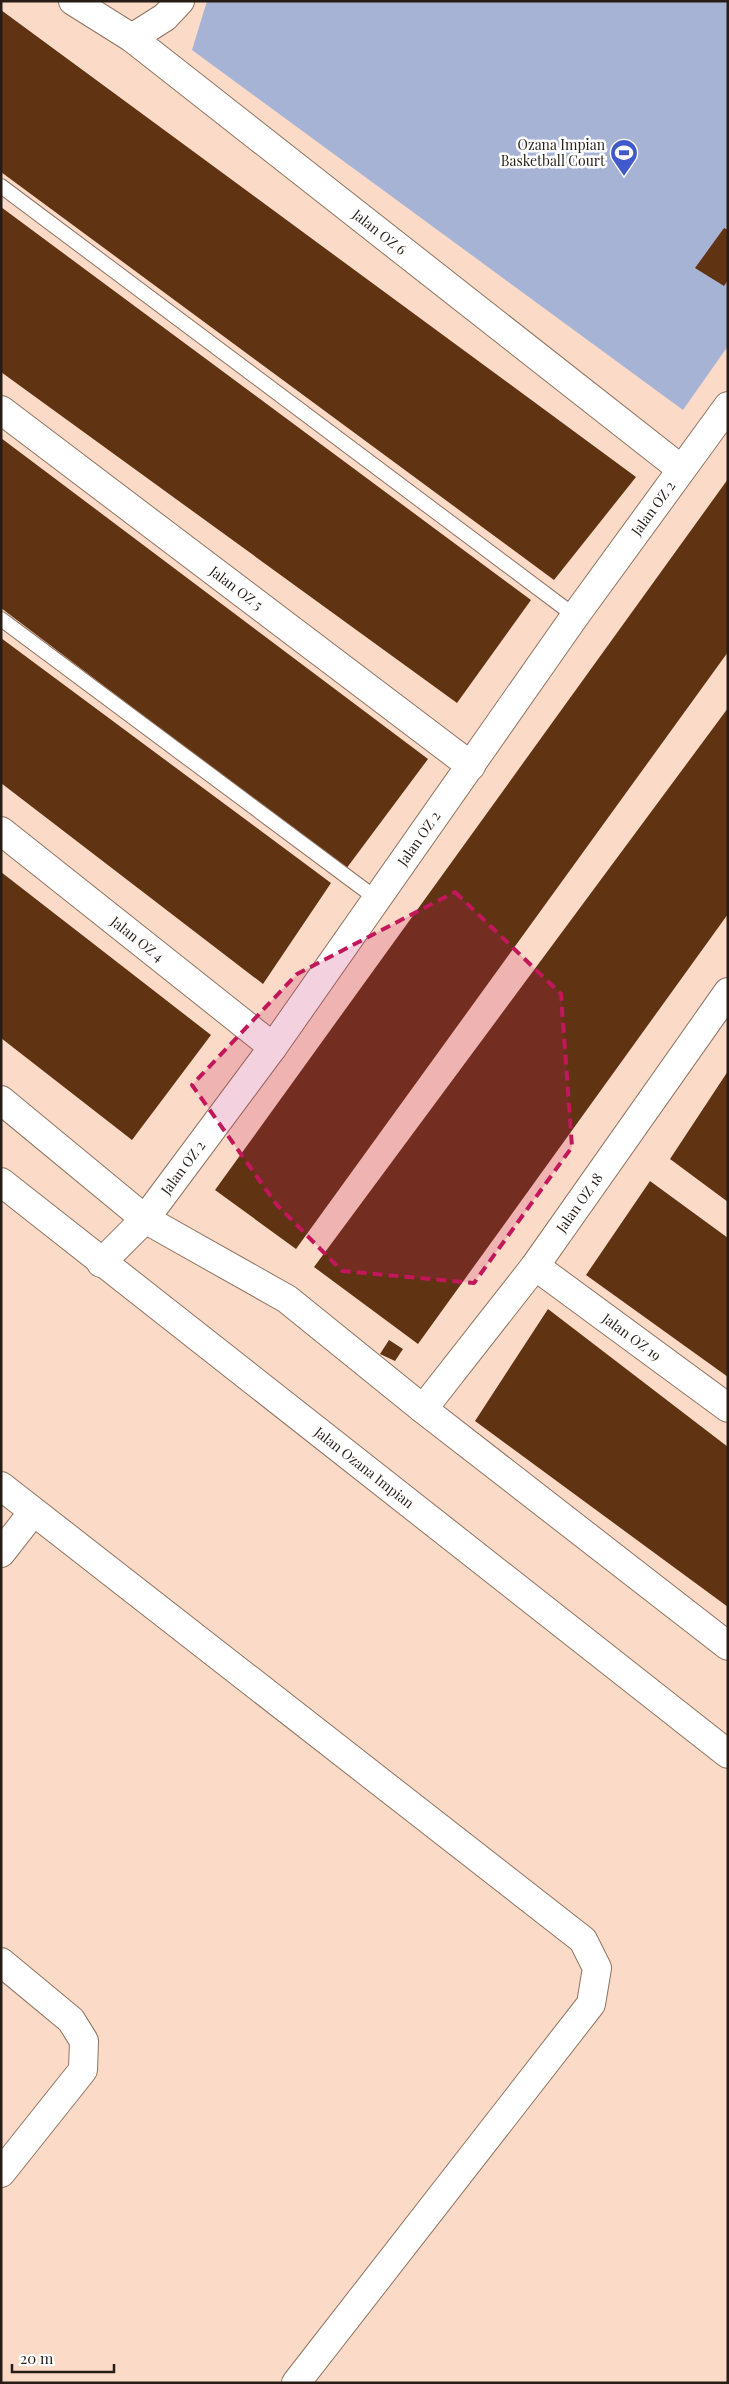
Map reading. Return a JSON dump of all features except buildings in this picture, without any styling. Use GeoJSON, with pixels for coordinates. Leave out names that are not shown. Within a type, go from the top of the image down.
{"type":"FeatureCollection","features":[{"type":"Feature","properties":{"kind":"street","name":"Jalan OZ 6"},"geometry":{"type":"LineString","coordinates":[[73,1],[132,38],[681,469]]}},
{"type":"Feature","properties":{"kind":"street"},"geometry":{"type":"LineString","coordinates":[[132,38],[165,18],[180,1]]}},
{"type":"Feature","properties":{"kind":"street","name":"Jalan OZ 2"},"geometry":{"type":"LineString","coordinates":[[101,1263],[144,1219],[273,1047],[576,616],[728,406]]}},
{"type":"Feature","properties":{"kind":"street","name":"Jalan OZ 5"},"geometry":{"type":"LineString","coordinates":[[1,410],[471,766]]}},
{"type":"Feature","properties":{"kind":"street","name":"Jalan OZ 4"},"geometry":{"type":"LineString","coordinates":[[1,831],[273,1047]]}},
{"type":"Feature","properties":{"kind":"street","name":"Jalan OZ 18"},"geometry":{"type":"LineString","coordinates":[[423,1409],[535,1266],[724,1007]]}},
{"type":"Feature","properties":{"kind":"street"},"geometry":{"type":"LineString","coordinates":[[1,1100],[144,1219],[288,1299],[423,1409],[728,1646]]}},
{"type":"Feature","properties":{"kind":"street","name":"Jalan Ozana Impian"},"geometry":{"type":"LineString","coordinates":[[1,1182],[101,1263],[728,1754]]}},
{"type":"Feature","properties":{"kind":"street","name":"Jalan OZ 19"},"geometry":{"type":"LineString","coordinates":[[535,1266],[728,1408]]}},
{"type":"Feature","properties":{"kind":"street"},"geometry":{"type":"LineString","coordinates":[[1,1486],[582,1940],[597,1968],[591,2004],[296,2383]]}},
{"type":"Feature","properties":{"kind":"street"},"geometry":{"type":"LineString","coordinates":[[1,1553],[33,1512]]}},
{"type":"Feature","properties":{"kind":"street"},"geometry":{"type":"LineString","coordinates":[[1,1962],[71,2020],[84,2041],[83,2070],[1,2173]]}},
{"type":"Feature","properties":{"kind":"lane"},"geometry":{"type":"LineString","coordinates":[[1,186],[576,616]]}},
{"type":"Feature","properties":{"kind":"lane"},"geometry":{"type":"LineString","coordinates":[[1,619],[377,899]]}},
{"type":"Feature","properties":{"kind":"highlighted area"},"geometry":{"type":"Polygon","coordinates":[[[455,892],[561,994],[572,1147],[474,1283],[342,1271],[277,1205],[192,1085],[297,974],[455,892]]]}},
{"type":"Feature","properties":{"kind":"shaded area"},"geometry":{"type":"Polygon","coordinates":[[[207,1],[728,1],[728,346],[683,410],[192,50],[207,1]]]}},
{"type":"Feature","properties":{"kind":"place","name":"Ozana Impian Basketball Court"},"geometry":{"type":"Point","coordinates":[624,177]}}]}
